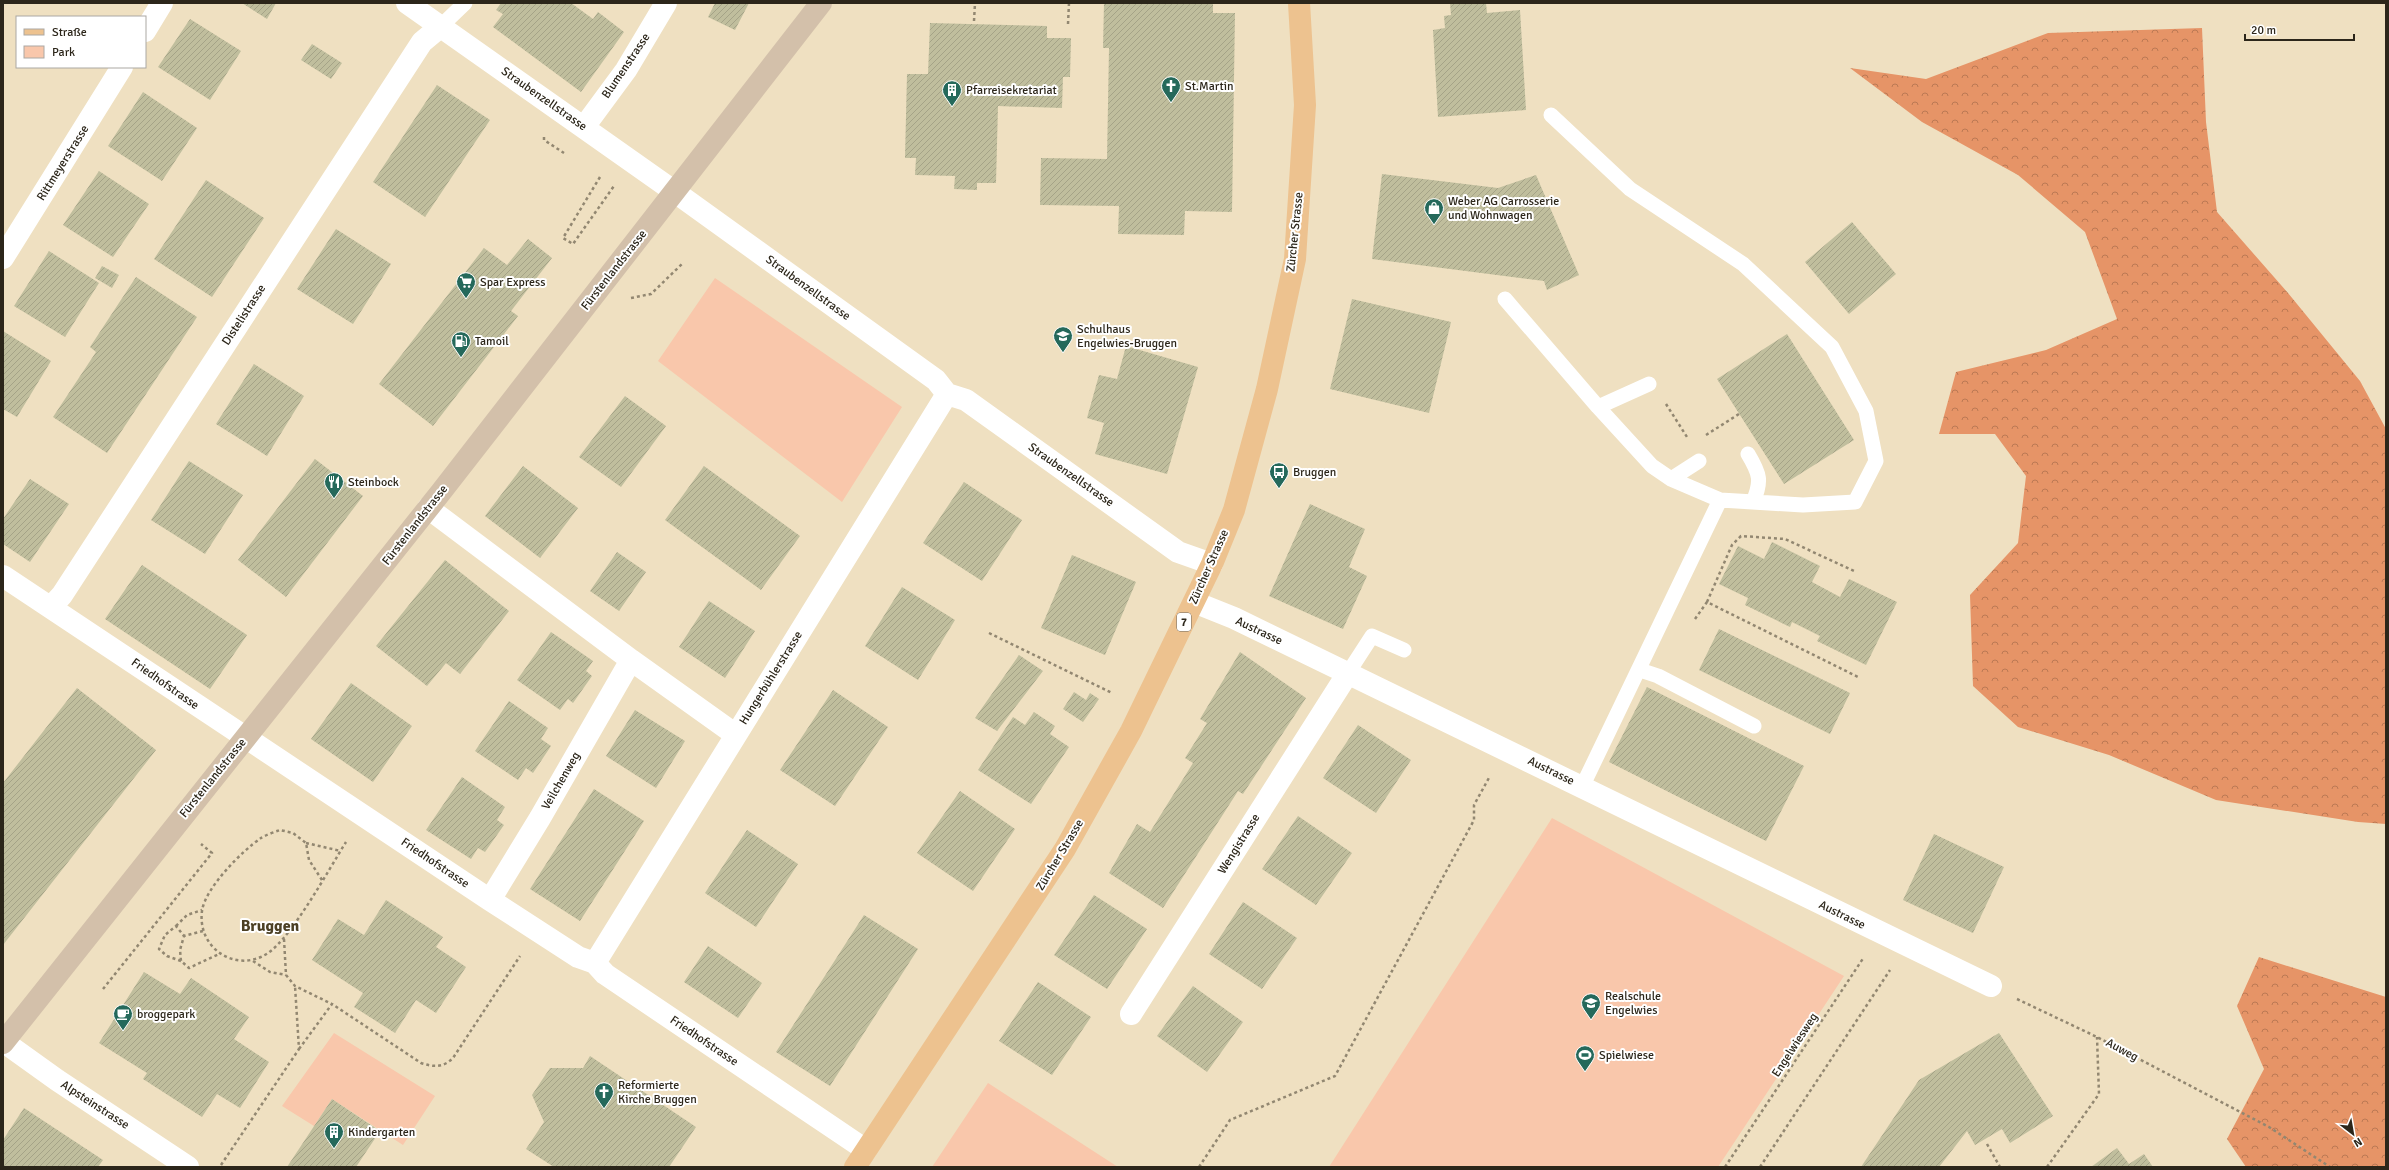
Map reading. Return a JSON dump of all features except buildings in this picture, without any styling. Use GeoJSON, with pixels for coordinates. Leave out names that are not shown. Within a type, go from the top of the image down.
{"type":"FeatureCollection","features":[{"type":"Feature","properties":{"kind":"main road","name":"Fürstenlandstrasse"},"geometry":{"type":"LineString","coordinates":[[4,1042],[428,508],[821,3]]}},
{"type":"Feature","properties":{"kind":"main road","name":"Zürcher Strasse"},"geometry":{"type":"LineString","coordinates":[[860,1158],[1065,849],[1131,731],[1212,564],[1234,510],[1251,451],[1295,258],[1305,106],[1299,3]]}},
{"type":"Feature","properties":{"kind":"street"},"geometry":{"type":"LineString","coordinates":[[146,29],[162,3]]}},
{"type":"Feature","properties":{"kind":"street","name":"Straubenzellstrasse"},"geometry":{"type":"LineString","coordinates":[[407,3],[584,127],[936,380],[947,394],[966,400],[1178,552],[1212,564]]}},
{"type":"Feature","properties":{"kind":"street","name":"Blumenstrasse"},"geometry":{"type":"LineString","coordinates":[[584,127],[626,70],[666,3]]}},
{"type":"Feature","properties":{"kind":"street","name":"Distelistrasse"},"geometry":{"type":"LineString","coordinates":[[51,607],[62,595],[422,42],[440,26]]}},
{"type":"Feature","properties":{"kind":"street","name":"Rittmeyerstrasse"},"geometry":{"type":"LineString","coordinates":[[5,251],[121,68]]}},
{"type":"Feature","properties":{"kind":"street","name":"Hungerbühlerstrasse"},"geometry":{"type":"LineString","coordinates":[[594,963],[947,394]]}},
{"type":"Feature","properties":{"kind":"street"},"geometry":{"type":"LineString","coordinates":[[428,508],[631,660],[736,736]]}},
{"type":"Feature","properties":{"kind":"street","name":"Friedhofstrasse"},"geometry":{"type":"LineString","coordinates":[[3,576],[490,900],[578,957],[594,963],[605,974],[860,1158]]}},
{"type":"Feature","properties":{"kind":"street","name":"Austrasse"},"geometry":{"type":"LineString","coordinates":[[1194,602],[1348,673],[1504,748],[1906,946]]}},
{"type":"Feature","properties":{"kind":"street","name":"Veilchenweg"},"geometry":{"type":"LineString","coordinates":[[490,900],[540,818],[631,660]]}},
{"type":"Feature","properties":{"kind":"street","name":"Wengistrasse"},"geometry":{"type":"LineString","coordinates":[[1131,1014],[1348,673]]}},
{"type":"Feature","properties":{"kind":"street"},"geometry":{"type":"LineString","coordinates":[[1906,946],[1991,986]]}},
{"type":"Feature","properties":{"kind":"street","name":"Alpsteinstrasse"},"geometry":{"type":"LineString","coordinates":[[4,1042],[57,1080],[188,1167]]}},
{"type":"Feature","properties":{"kind":"lane"},"geometry":{"type":"LineString","coordinates":[[440,26],[465,3]]}},
{"type":"Feature","properties":{"kind":"lane"},"geometry":{"type":"LineString","coordinates":[[1505,299],[1598,407],[1652,466],[1670,479],[1720,500],[1803,505],[1855,502],[1876,461],[1866,411],[1832,347],[1743,264],[1630,189],[1551,115]]}},
{"type":"Feature","properties":{"kind":"lane"},"geometry":{"type":"LineString","coordinates":[[1598,407],[1649,384]]}},
{"type":"Feature","properties":{"kind":"lane"},"geometry":{"type":"LineString","coordinates":[[1748,454],[1756,468],[1760,485],[1753,502]]}},
{"type":"Feature","properties":{"kind":"lane"},"geometry":{"type":"LineString","coordinates":[[1670,479],[1699,461]]}},
{"type":"Feature","properties":{"kind":"lane"},"geometry":{"type":"LineString","coordinates":[[1582,787],[1640,670],[1720,500]]}},
{"type":"Feature","properties":{"kind":"lane"},"geometry":{"type":"LineString","coordinates":[[1348,673],[1372,636],[1404,650]]}},
{"type":"Feature","properties":{"kind":"lane"},"geometry":{"type":"LineString","coordinates":[[1640,670],[1658,676],[1754,726]]}},
{"type":"Feature","properties":{"kind":"path"},"geometry":{"type":"LineString","coordinates":[[974,21],[975,3]]}},
{"type":"Feature","properties":{"kind":"path"},"geometry":{"type":"LineString","coordinates":[[1068,24],[1069,3]]}},
{"type":"Feature","properties":{"kind":"path"},"geometry":{"type":"LineString","coordinates":[[600,177],[563,238],[573,244],[617,182]]}},
{"type":"Feature","properties":{"kind":"path"},"geometry":{"type":"LineString","coordinates":[[629,299],[651,294],[683,263]]}},
{"type":"Feature","properties":{"kind":"path"},"geometry":{"type":"LineString","coordinates":[[1649,384],[1651,388],[1655,388],[1691,444]]}},
{"type":"Feature","properties":{"kind":"path"},"geometry":{"type":"LineString","coordinates":[[1690,625],[1707,602],[1732,545],[1740,536],[1785,539],[1854,572]]}},
{"type":"Feature","properties":{"kind":"path"},"geometry":{"type":"LineString","coordinates":[[1707,602],[1858,677]]}},
{"type":"Feature","properties":{"kind":"path"},"geometry":{"type":"LineString","coordinates":[[989,633],[1112,693]]}},
{"type":"Feature","properties":{"kind":"path"},"geometry":{"type":"LineString","coordinates":[[1199,1167],[1230,1120],[1335,1076],[1474,820],[1474,805],[1504,748]]}},
{"type":"Feature","properties":{"kind":"path"},"geometry":{"type":"LineString","coordinates":[[253,961],[269,952],[284,938],[340,851],[306,842],[293,834],[280,830],[261,838],[245,850],[227,870],[211,890],[202,910],[204,931],[210,945],[219,954],[235,959],[253,961],[270,972],[286,975]]}},
{"type":"Feature","properties":{"kind":"path"},"geometry":{"type":"LineString","coordinates":[[306,842],[309,860],[322,880]]}},
{"type":"Feature","properties":{"kind":"path"},"geometry":{"type":"LineString","coordinates":[[103,989],[212,853],[202,844]]}},
{"type":"Feature","properties":{"kind":"path"},"geometry":{"type":"LineString","coordinates":[[202,910],[187,915],[165,935],[159,949],[167,956],[181,961],[189,968],[219,954]]}},
{"type":"Feature","properties":{"kind":"path"},"geometry":{"type":"LineString","coordinates":[[176,926],[184,936]]}},
{"type":"Feature","properties":{"kind":"path"},"geometry":{"type":"LineString","coordinates":[[184,936],[204,931]]}},
{"type":"Feature","properties":{"kind":"path","name":"Engelwiesweg"},"geometry":{"type":"LineString","coordinates":[[1725,1167],[1879,934]]}},
{"type":"Feature","properties":{"kind":"path"},"geometry":{"type":"LineString","coordinates":[[181,961],[180,950],[184,936]]}},
{"type":"Feature","properties":{"kind":"path"},"geometry":{"type":"LineString","coordinates":[[284,938],[286,975],[295,986],[332,1004],[421,1063],[432,1066],[444,1065],[452,1058],[513,966]]}},
{"type":"Feature","properties":{"kind":"path"},"geometry":{"type":"LineString","coordinates":[[1760,1167],[1906,946]]}},
{"type":"Feature","properties":{"kind":"path"},"geometry":{"type":"LineString","coordinates":[[295,986],[299,1049]]}},
{"type":"Feature","properties":{"kind":"path","name":"Auweg"},"geometry":{"type":"LineString","coordinates":[[1991,986],[2097,1037],[2269,1127],[2330,1167]]}},
{"type":"Feature","properties":{"kind":"path"},"geometry":{"type":"LineString","coordinates":[[221,1165],[299,1049],[332,1004]]}},
{"type":"Feature","properties":{"kind":"path"},"geometry":{"type":"LineString","coordinates":[[2047,1167],[2099,1094],[2097,1037]]}},
{"type":"Feature","properties":{"kind":"path"},"geometry":{"type":"LineString","coordinates":[[1987,1144],[2001,1167]]}},
{"type":"Feature","properties":{"kind":"green space"},"geometry":{"type":"Polygon","coordinates":[[[2202,28],[2206,122],[2217,212],[2288,293],[2360,381],[2386,429],[2386,824],[2358,822],[2216,800],[2109,755],[2018,727],[1973,686],[1970,595],[2018,543],[2026,476],[1995,434],[1939,434],[1956,372],[2046,350],[2117,319],[2085,232],[2018,175],[1922,122],[1850,68],[1926,79],[2048,33],[2202,28]]]}},
{"type":"Feature","properties":{"kind":"green space"},"geometry":{"type":"Polygon","coordinates":[[[715,278],[902,407],[842,502],[658,361],[715,278]]]}},
{"type":"Feature","properties":{"kind":"green space","name":"Spielwiese"},"geometry":{"type":"Polygon","coordinates":[[[1552,818],[1844,976],[1718,1167],[1329,1167],[1552,818]]]}},
{"type":"Feature","properties":{"kind":"green space"},"geometry":{"type":"Polygon","coordinates":[[[2259,957],[2386,997],[2386,1167],[2246,1167],[2227,1139],[2264,1069],[2237,1006],[2259,957]]]}},
{"type":"Feature","properties":{"kind":"green space"},"geometry":{"type":"Polygon","coordinates":[[[334,1033],[435,1096],[403,1145],[332,1099],[314,1126],[282,1106],[334,1033]]]}},
{"type":"Feature","properties":{"kind":"green space"},"geometry":{"type":"Polygon","coordinates":[[[988,1083],[1118,1167],[932,1167],[988,1083]]]}},
{"type":"Feature","properties":{"kind":"place","name":"St.Martin"},"geometry":{"type":"Point","coordinates":[1171,103]}},
{"type":"Feature","properties":{"kind":"place","name":"Pfarreisekretariat"},"geometry":{"type":"Point","coordinates":[952,107]}},
{"type":"Feature","properties":{"kind":"place","name":"Weber AG Carrosserie und Wohnwagen"},"geometry":{"type":"Point","coordinates":[1434,225]}},
{"type":"Feature","properties":{"kind":"place","name":"Spar Express"},"geometry":{"type":"Point","coordinates":[466,299]}},
{"type":"Feature","properties":{"kind":"place","name":"Schulhaus Engelwies-Bruggen"},"geometry":{"type":"Point","coordinates":[1063,353]}},
{"type":"Feature","properties":{"kind":"place","name":"Tamoil"},"geometry":{"type":"Point","coordinates":[461,358]}},
{"type":"Feature","properties":{"kind":"place","name":"Bruggen"},"geometry":{"type":"Point","coordinates":[1279,489]}},
{"type":"Feature","properties":{"kind":"place","name":"Steinbock"},"geometry":{"type":"Point","coordinates":[334,499]}},
{"type":"Feature","properties":{"kind":"place","name":"Realschule Engelwies"},"geometry":{"type":"Point","coordinates":[1591,1020]}},
{"type":"Feature","properties":{"kind":"place","name":"broggepark"},"geometry":{"type":"Point","coordinates":[123,1031]}},
{"type":"Feature","properties":{"kind":"place","name":"Spielwiese"},"geometry":{"type":"Point","coordinates":[1585,1072]}},
{"type":"Feature","properties":{"kind":"place","name":"Reformierte Kirche Bruggen"},"geometry":{"type":"Point","coordinates":[604,1109]}},
{"type":"Feature","properties":{"kind":"place","name":"Kindergarten"},"geometry":{"type":"Point","coordinates":[334,1149]}},
{"type":"Feature","properties":{"kind":"district","name":"Bruggen"},"geometry":{"type":"Point","coordinates":[270,926]}}]}
